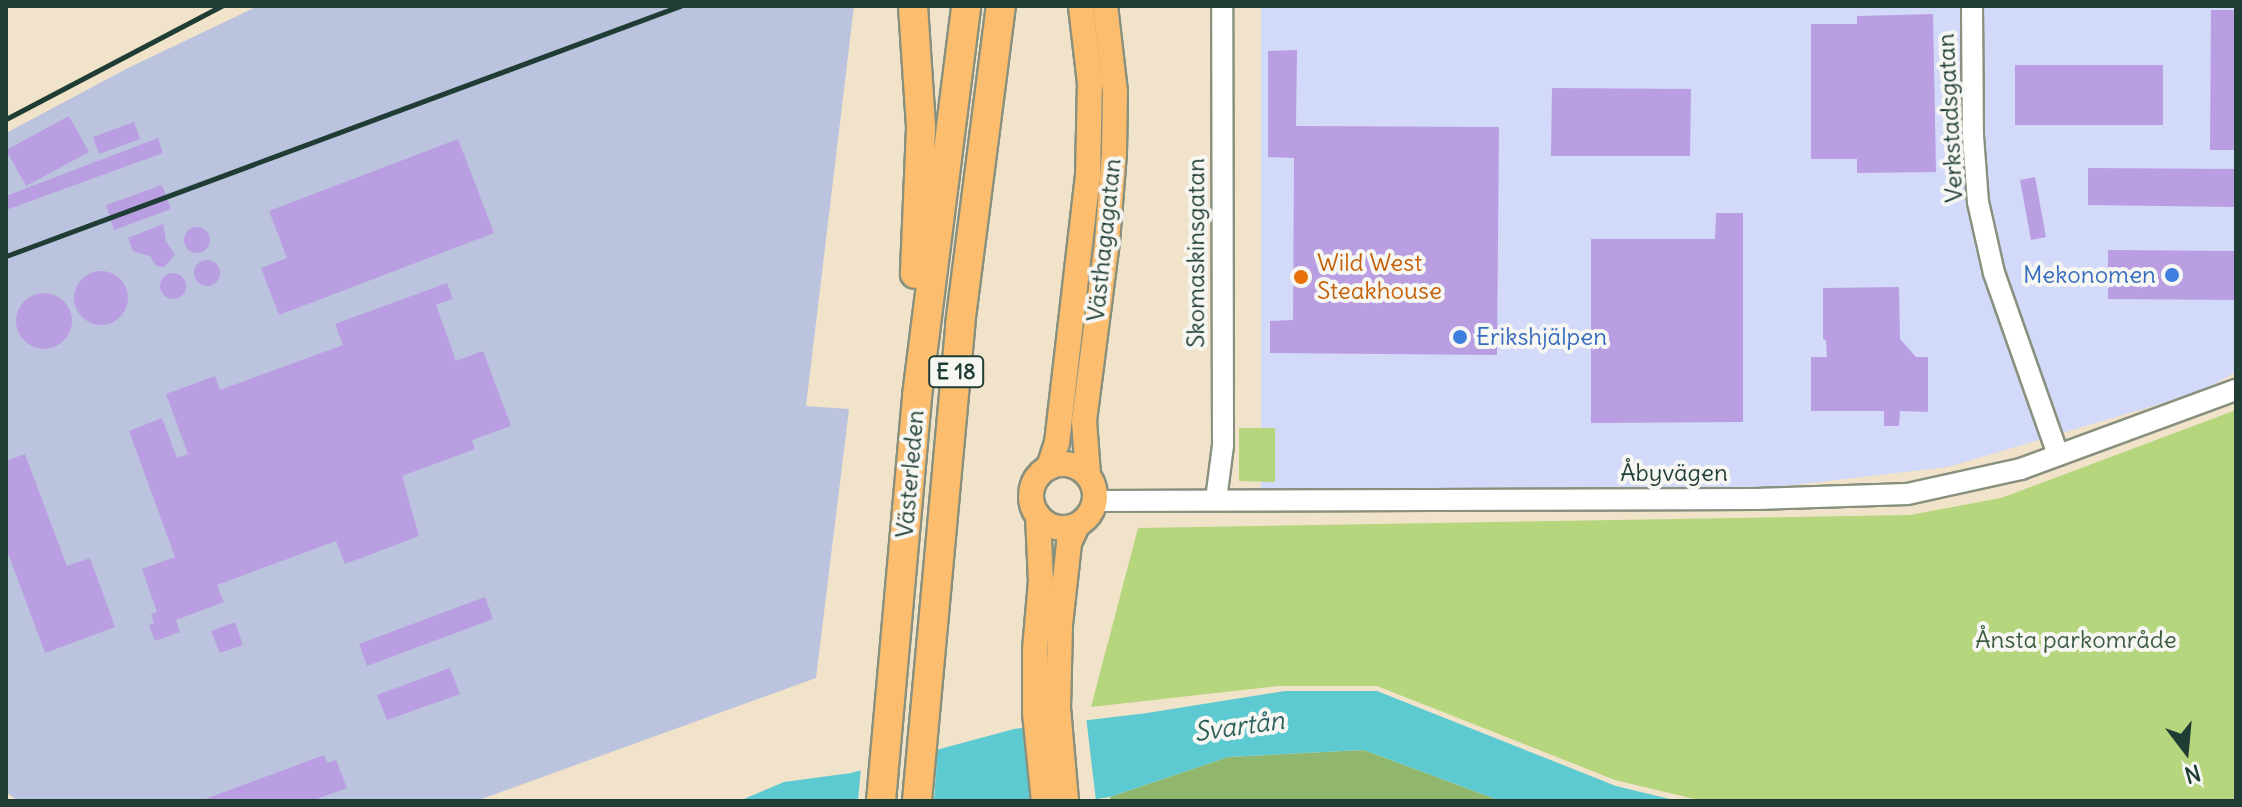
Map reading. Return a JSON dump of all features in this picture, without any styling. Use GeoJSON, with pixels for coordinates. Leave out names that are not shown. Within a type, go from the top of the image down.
{"type":"FeatureCollection","features":[{"type":"Feature","properties":{"kind":"highway","name":"E 18"},"geometry":{"type":"LineString","coordinates":[[913,6],[921,155],[907,373],[917,396]]}},
{"type":"Feature","properties":{"kind":"highway","name":"Västerleden"},"geometry":{"type":"LineString","coordinates":[[881,801],[917,396],[966,6]]}},
{"type":"Feature","properties":{"kind":"highway","name":"Västerleden"},"geometry":{"type":"LineString","coordinates":[[917,801],[960,325],[1001,6]]}},
{"type":"Feature","properties":{"kind":"main road","name":"Västhagagatan"},"geometry":{"type":"LineString","coordinates":[[1049,467],[1059,427],[1088,176],[1090,83],[1081,6]]}},
{"type":"Feature","properties":{"kind":"main road","name":"Västhagagatan"},"geometry":{"type":"LineString","coordinates":[[1088,475],[1084,421],[1107,242],[1114,153],[1115,92],[1105,6]]}},
{"type":"Feature","properties":{"kind":"main road"},"geometry":{"type":"LineString","coordinates":[[1044,801],[1046,710],[1073,534],[1090,515],[1095,501],[1088,475],[1068,464],[1049,467],[1036,478],[1031,500],[1038,516],[1041,581],[1035,650],[1046,710],[1066,801]]}},
{"type":"Feature","properties":{"kind":"main road"},"geometry":{"type":"LineString","coordinates":[[1038,516],[1054,527],[1073,534]]}},
{"type":"Feature","properties":{"kind":"street","name":"Skomaskinsgatan"},"geometry":{"type":"LineString","coordinates":[[1216,500],[1223,445],[1222,6]]}},
{"type":"Feature","properties":{"kind":"street","name":"Verkstadsgatan"},"geometry":{"type":"LineString","coordinates":[[1972,6],[1973,136],[1978,202],[1994,273],[2058,455]]}},
{"type":"Feature","properties":{"kind":"street","name":"Åbyvägen"},"geometry":{"type":"LineString","coordinates":[[1095,501],[1874,497],[1968,482],[2058,455],[2236,390]]}},
{"type":"Feature","properties":{"kind":"shaded area"},"geometry":{"type":"Polygon","coordinates":[[[258,6],[854,6],[806,406],[849,409],[816,678],[476,801],[18,801],[6,792],[6,133],[128,68],[258,6]]]}},
{"type":"Feature","properties":{"kind":"shaded area"},"geometry":{"type":"Polygon","coordinates":[[[1261,6],[2236,6],[2236,372],[2200,392],[1948,467],[1768,488],[1261,492],[1261,6]]]}},
{"type":"Feature","properties":{"kind":"green space","name":"Ånsta parkområde"},"geometry":{"type":"Polygon","coordinates":[[[2236,410],[2236,801],[1703,801],[1615,780],[1377,686],[1279,686],[1091,707],[1138,528],[1910,515],[2001,498],[2236,410]]]}},
{"type":"Feature","properties":{"kind":"green space"},"geometry":{"type":"Polygon","coordinates":[[[1239,428],[1275,428],[1275,482],[1239,481],[1239,428]]]}},
{"type":"Feature","properties":{"kind":"green space"},"geometry":{"type":"Polygon","coordinates":[[[1364,750],[1501,801],[1111,801],[1110,797],[1228,757],[1364,750]]]}},
{"type":"Feature","properties":{"kind":"water","name":"Svartån"},"geometry":{"type":"Polygon","coordinates":[[[1285,691],[1377,691],[1616,786],[1678,801],[1501,801],[1364,750],[1228,757],[1110,797],[1081,801],[739,801],[784,782],[851,773],[1014,729],[1147,713],[1285,691]]]}},
{"type":"Feature","properties":{"kind":"pier"},"geometry":{"type":"Polygon","coordinates":[[[1086,716],[1096,801],[1030,801],[1022,724],[1086,716]]]}},
{"type":"Feature","properties":{"kind":"pier"},"geometry":{"type":"Polygon","coordinates":[[[938,745],[934,801],[858,801],[861,766],[938,745]]]}},
{"type":"Feature","properties":{"kind":"building"},"geometry":{"type":"Polygon","coordinates":[[[2211,10],[2236,10],[2236,150],[2210,150],[2211,10]]]}},
{"type":"Feature","properties":{"kind":"building"},"geometry":{"type":"Polygon","coordinates":[[[1933,14],[1936,172],[1857,173],[1857,159],[1811,159],[1811,24],[1857,24],[1857,16],[1933,14]]]}},
{"type":"Feature","properties":{"kind":"building"},"geometry":{"type":"Polygon","coordinates":[[[1297,50],[1296,126],[1499,127],[1497,355],[1270,353],[1270,321],[1293,320],[1294,158],[1268,157],[1268,51],[1297,50]]]}},
{"type":"Feature","properties":{"kind":"building"},"geometry":{"type":"Polygon","coordinates":[[[2015,65],[2163,65],[2163,125],[2015,125],[2015,65]]]}},
{"type":"Feature","properties":{"kind":"building"},"geometry":{"type":"Polygon","coordinates":[[[1552,88],[1691,89],[1690,156],[1551,156],[1552,88]]]}},
{"type":"Feature","properties":{"kind":"building"},"geometry":{"type":"Polygon","coordinates":[[[69,116],[89,152],[26,186],[6,150],[69,116]]]}},
{"type":"Feature","properties":{"kind":"building"},"geometry":{"type":"Polygon","coordinates":[[[134,122],[140,139],[99,154],[93,137],[134,122]]]}},
{"type":"Feature","properties":{"kind":"building"},"geometry":{"type":"Polygon","coordinates":[[[158,138],[163,153],[6,210],[6,196],[158,138]]]}},
{"type":"Feature","properties":{"kind":"building"},"geometry":{"type":"Polygon","coordinates":[[[458,139],[494,233],[279,315],[261,268],[287,258],[269,211],[458,139]]]}},
{"type":"Feature","properties":{"kind":"building"},"geometry":{"type":"Polygon","coordinates":[[[2088,168],[2236,169],[2236,207],[2088,205],[2088,168]]]}},
{"type":"Feature","properties":{"kind":"building"},"geometry":{"type":"Polygon","coordinates":[[[2035,177],[2046,237],[2031,240],[2020,180],[2035,177]]]}},
{"type":"Feature","properties":{"kind":"building"},"geometry":{"type":"Polygon","coordinates":[[[162,185],[171,209],[114,230],[106,205],[162,185]]]}},
{"type":"Feature","properties":{"kind":"building"},"geometry":{"type":"Polygon","coordinates":[[[1716,213],[1743,213],[1743,422],[1591,423],[1591,239],[1715,239],[1716,213]]]}},
{"type":"Feature","properties":{"kind":"building"},"geometry":{"type":"Polygon","coordinates":[[[163,224],[166,241],[175,255],[164,267],[156,266],[150,256],[133,251],[128,238],[163,224]]]}},
{"type":"Feature","properties":{"kind":"building"},"geometry":{"type":"Polygon","coordinates":[[[197,227],[206,231],[210,240],[206,249],[197,253],[188,249],[184,240],[188,231],[197,227]]]}},
{"type":"Feature","properties":{"kind":"building","name":"Mekonomen"},"geometry":{"type":"Polygon","coordinates":[[[2108,250],[2236,251],[2236,300],[2108,299],[2108,250]]]}},
{"type":"Feature","properties":{"kind":"building"},"geometry":{"type":"Polygon","coordinates":[[[207,260],[216,264],[220,273],[216,282],[207,286],[198,282],[194,273],[198,264],[207,260]]]}},
{"type":"Feature","properties":{"kind":"building"},"geometry":{"type":"Polygon","coordinates":[[[101,271],[120,279],[128,298],[120,317],[101,325],[82,317],[74,298],[82,279],[101,271]]]}},
{"type":"Feature","properties":{"kind":"building"},"geometry":{"type":"Polygon","coordinates":[[[173,273],[182,277],[186,286],[182,295],[173,299],[164,295],[160,286],[164,277],[173,273]]]}},
{"type":"Feature","properties":{"kind":"building"},"geometry":{"type":"Polygon","coordinates":[[[447,283],[453,299],[436,305],[456,361],[483,351],[511,426],[472,440],[475,449],[402,476],[419,536],[345,564],[336,541],[217,585],[224,602],[176,620],[180,632],[155,641],[149,625],[154,623],[151,614],[157,612],[142,569],[175,557],[129,431],[162,418],[177,458],[188,454],[166,394],[215,376],[220,390],[343,345],[335,324],[447,283]]]}},
{"type":"Feature","properties":{"kind":"building"},"geometry":{"type":"Polygon","coordinates":[[[1899,287],[1900,339],[1916,357],[1928,357],[1928,412],[1900,411],[1899,426],[1884,426],[1884,411],[1811,411],[1811,357],[1827,357],[1826,340],[1823,339],[1823,288],[1899,287]]]}},
{"type":"Feature","properties":{"kind":"building"},"geometry":{"type":"Polygon","coordinates":[[[44,293],[64,301],[72,321],[64,341],[44,349],[24,341],[16,321],[24,301],[44,293]]]}},
{"type":"Feature","properties":{"kind":"building"},"geometry":{"type":"Polygon","coordinates":[[[25,454],[67,566],[90,558],[115,627],[45,653],[6,548],[6,461],[25,454]]]}},
{"type":"Feature","properties":{"kind":"building"},"geometry":{"type":"Polygon","coordinates":[[[485,597],[493,619],[367,666],[359,644],[485,597]]]}},
{"type":"Feature","properties":{"kind":"building"},"geometry":{"type":"Polygon","coordinates":[[[235,622],[243,645],[220,653],[211,631],[235,622]]]}},
{"type":"Feature","properties":{"kind":"building"},"geometry":{"type":"Polygon","coordinates":[[[450,668],[460,694],[387,720],[377,695],[450,668]]]}},
{"type":"Feature","properties":{"kind":"building"},"geometry":{"type":"Polygon","coordinates":[[[324,755],[327,763],[336,760],[347,788],[311,801],[200,801],[324,755]]]}},
{"type":"Feature","properties":{"kind":"railway"},"geometry":{"type":"LineString","coordinates":[[6,119],[221,6]]}},
{"type":"Feature","properties":{"kind":"railway"},"geometry":{"type":"LineString","coordinates":[[6,256],[680,6]]}},
{"type":"Feature","properties":{"kind":"place","name":"Mekonomen"},"geometry":{"type":"Point","coordinates":[2172,275]}},
{"type":"Feature","properties":{"kind":"place","name":"Wild West Steakhouse"},"geometry":{"type":"Point","coordinates":[1301,277]}},
{"type":"Feature","properties":{"kind":"place","name":"Erikshjälpen"},"geometry":{"type":"Point","coordinates":[1460,337]}}]}
